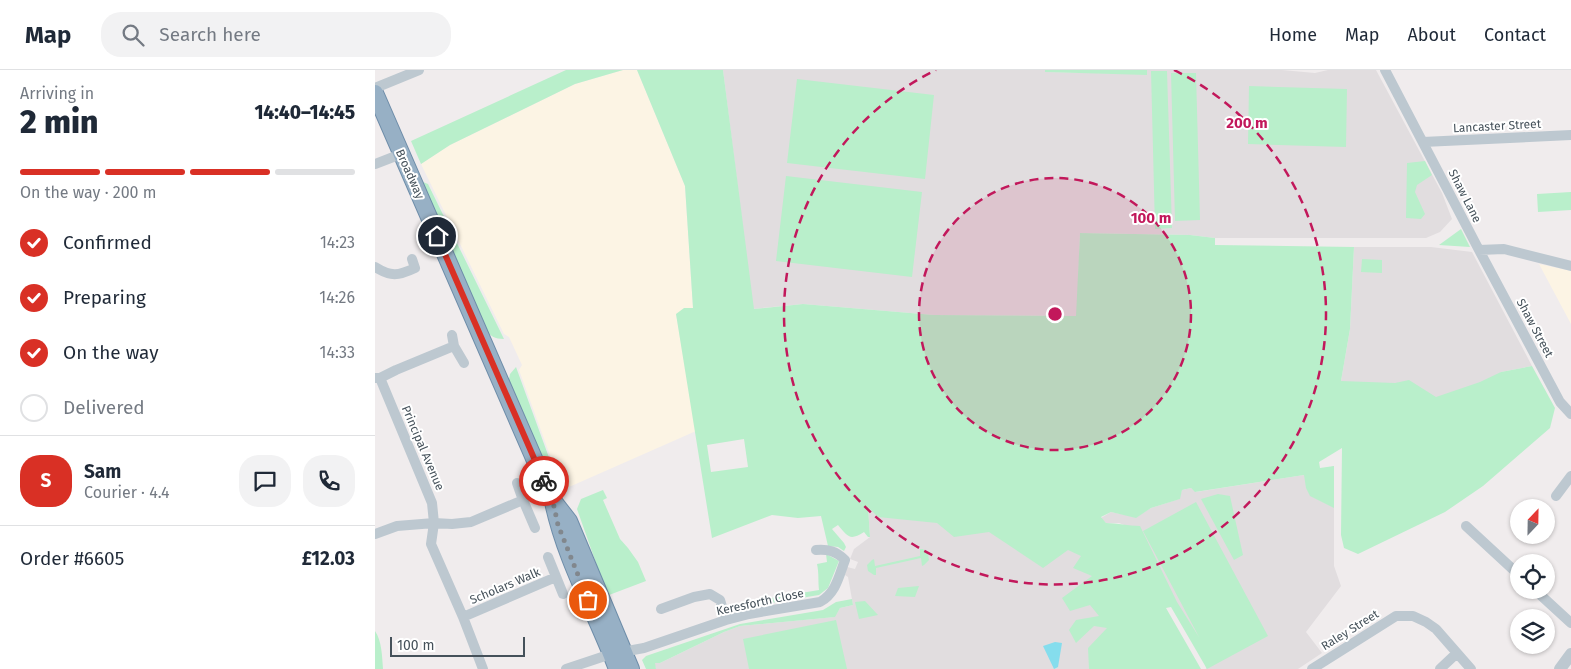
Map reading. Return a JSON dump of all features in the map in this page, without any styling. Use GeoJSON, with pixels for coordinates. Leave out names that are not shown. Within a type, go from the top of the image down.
{"type":"FeatureCollection","features":[{"type":"Feature","properties":{"kind":"highway","name":"Broadway"},"geometry":{"type":"LineString","coordinates":[[375,93],[553,502],[569,521],[618,658],[631,669]]}},
{"type":"Feature","properties":{"kind":"street"},"geometry":{"type":"LineString","coordinates":[[375,88],[419,70]]}},
{"type":"Feature","properties":{"kind":"street","name":"Shaw Lane"},"geometry":{"type":"LineString","coordinates":[[1385,70],[1479,250]]}},
{"type":"Feature","properties":{"kind":"street","name":"Lancaster Street"},"geometry":{"type":"LineString","coordinates":[[1423,142],[1571,135]]}},
{"type":"Feature","properties":{"kind":"street"},"geometry":{"type":"LineString","coordinates":[[375,164],[401,154]]}},
{"type":"Feature","properties":{"kind":"street"},"geometry":{"type":"LineString","coordinates":[[1479,250],[1504,249],[1571,266]]}},
{"type":"Feature","properties":{"kind":"street","name":"Shaw Street"},"geometry":{"type":"LineString","coordinates":[[1479,250],[1560,402],[1571,414]]}},
{"type":"Feature","properties":{"kind":"street"},"geometry":{"type":"LineString","coordinates":[[375,267],[387,274],[401,274],[415,268],[412,260]]}},
{"type":"Feature","properties":{"kind":"street"},"geometry":{"type":"LineString","coordinates":[[378,378],[453,340],[464,363]]}},
{"type":"Feature","properties":{"kind":"street","name":"Principal Avenue"},"geometry":{"type":"LineString","coordinates":[[378,378],[432,504],[434,523],[431,544],[463,617],[483,669]]}},
{"type":"Feature","properties":{"kind":"street"},"geometry":{"type":"LineString","coordinates":[[1556,496],[1571,476]]}},
{"type":"Feature","properties":{"kind":"street"},"geometry":{"type":"LineString","coordinates":[[517,483],[535,528]]}},
{"type":"Feature","properties":{"kind":"street"},"geometry":{"type":"LineString","coordinates":[[375,534],[397,526],[471,522],[523,500]]}},
{"type":"Feature","properties":{"kind":"street"},"geometry":{"type":"LineString","coordinates":[[1465,526],[1510,567]]}},
{"type":"Feature","properties":{"kind":"street","name":"Keresforth Close"},"geometry":{"type":"LineString","coordinates":[[566,669],[618,658],[726,620],[820,602],[832,593],[845,560],[833,551],[816,550]]}},
{"type":"Feature","properties":{"kind":"street","name":"Scholars Walk"},"geometry":{"type":"LineString","coordinates":[[549,557],[563,594]]}},
{"type":"Feature","properties":{"kind":"street","name":"Scholars Walk"},"geometry":{"type":"LineString","coordinates":[[463,617],[556,577]]}},
{"type":"Feature","properties":{"kind":"street"},"geometry":{"type":"LineString","coordinates":[[661,608],[694,597],[710,594],[720,600],[726,620]]}},
{"type":"Feature","properties":{"kind":"street"},"geometry":{"type":"LineString","coordinates":[[1545,599],[1571,623]]}},
{"type":"Feature","properties":{"kind":"street","name":"Raley Street"},"geometry":{"type":"LineString","coordinates":[[1312,669],[1395,616],[1413,616],[1426,622],[1436,629],[1471,669]]}},
{"type":"Feature","properties":{"kind":"street"},"geometry":{"type":"LineString","coordinates":[[1440,669],[1457,654]]}},
{"type":"Feature","properties":{"kind":"street"},"geometry":{"type":"LineString","coordinates":[[1560,669],[1571,654]]}},
{"type":"Feature","properties":{"kind":"shaded area"},"geometry":{"type":"Polygon","coordinates":[[[623,70],[637,70],[685,186],[693,308],[676,314],[696,431],[569,487],[560,483],[519,370],[522,365],[509,337],[504,334],[421,164],[450,145],[575,84],[623,70]]]}},
{"type":"Feature","properties":{"kind":"shaded area"},"geometry":{"type":"Polygon","coordinates":[[[723,70],[1045,70],[1046,72],[1147,74],[1147,70],[1282,70],[1315,73],[1328,70],[1376,70],[1442,193],[1452,219],[1440,232],[1426,238],[1215,238],[1190,235],[1080,233],[1077,316],[934,315],[803,304],[753,309],[723,70]]]}},
{"type":"Feature","properties":{"kind":"shaded area"},"geometry":{"type":"Polygon","coordinates":[[[1354,247],[1431,247],[1472,252],[1532,366],[1501,372],[1358,514],[1341,381],[1350,329],[1354,247]]]}},
{"type":"Feature","properties":{"kind":"shaded area"},"geometry":{"type":"Polygon","coordinates":[[[1539,264],[1571,271],[1571,324],[1539,264]]]}},
{"type":"Feature","properties":{"kind":"shaded area"},"geometry":{"type":"Polygon","coordinates":[[[1334,466],[1334,566],[1341,586],[1306,632],[1322,653],[1298,669],[1206,669],[1204,645],[1127,526],[1119,523],[1106,523],[1101,518],[1111,512],[1136,517],[1151,508],[1179,499],[1182,490],[1191,488],[1196,492],[1304,475],[1334,466]]]}},
{"type":"Feature","properties":{"kind":"shaded area"},"geometry":{"type":"Polygon","coordinates":[[[868,507],[1063,510],[1153,585],[1090,659],[1089,669],[656,669],[654,663],[660,663],[740,626],[834,617],[840,608],[853,605],[848,577],[845,575],[847,567],[855,569],[858,562],[850,559],[854,549],[870,537],[868,507]]]}},
{"type":"Feature","properties":{"kind":"green space"},"geometry":{"type":"Polygon","coordinates":[[[566,70],[623,70],[575,84],[450,145],[421,164],[411,141],[566,70]]]}},
{"type":"Feature","properties":{"kind":"green space"},"geometry":{"type":"Polygon","coordinates":[[[637,70],[723,70],[754,309],[803,304],[934,315],[1076,316],[1080,233],[1190,235],[1215,238],[1215,245],[1354,247],[1350,329],[1341,381],[1395,383],[1409,380],[1436,397],[1480,382],[1501,372],[1532,366],[1555,408],[1550,428],[1483,486],[1445,512],[1358,554],[1344,548],[1341,535],[1342,448],[1319,462],[1320,468],[1334,466],[1334,508],[1310,496],[1306,488],[1304,475],[1195,492],[1191,488],[1182,490],[1180,499],[1151,508],[1136,518],[1111,512],[1101,517],[1106,523],[1140,526],[1177,602],[1199,637],[1143,531],[1196,502],[1268,636],[1207,669],[1171,607],[1166,608],[1201,669],[1089,669],[1088,648],[1107,628],[1094,626],[1076,643],[1069,630],[1076,620],[1099,616],[1090,605],[1070,611],[1062,598],[1092,576],[1073,568],[1081,556],[1068,550],[1043,568],[989,532],[954,537],[937,523],[878,517],[868,507],[870,537],[864,532],[852,537],[849,536],[838,525],[832,529],[844,543],[846,547],[844,551],[838,547],[828,546],[821,516],[798,518],[772,515],[712,538],[676,314],[684,308],[693,308],[685,186],[637,70]],[[744,439],[707,445],[711,472],[748,467],[744,439]]]}},
{"type":"Feature","properties":{"kind":"green space"},"geometry":{"type":"Polygon","coordinates":[[[1045,70],[1147,70],[1147,75],[1045,72],[1045,70]]]}},
{"type":"Feature","properties":{"kind":"green space"},"geometry":{"type":"Polygon","coordinates":[[[1151,71],[1167,71],[1172,228],[1155,229],[1151,71]]]}},
{"type":"Feature","properties":{"kind":"green space"},"geometry":{"type":"Polygon","coordinates":[[[1171,73],[1196,73],[1200,220],[1175,221],[1171,73]]]}},
{"type":"Feature","properties":{"kind":"green space"},"geometry":{"type":"Polygon","coordinates":[[[797,79],[934,95],[925,179],[787,163],[797,79]]]}},
{"type":"Feature","properties":{"kind":"green space"},"geometry":{"type":"Polygon","coordinates":[[[1249,86],[1347,89],[1346,147],[1248,144],[1249,86]]]}},
{"type":"Feature","properties":{"kind":"green space"},"geometry":{"type":"Polygon","coordinates":[[[1425,161],[1432,175],[1417,185],[1415,192],[1425,214],[1421,219],[1406,218],[1407,163],[1425,161]]]}},
{"type":"Feature","properties":{"kind":"green space"},"geometry":{"type":"Polygon","coordinates":[[[786,176],[922,192],[912,277],[776,261],[786,176]]]}},
{"type":"Feature","properties":{"kind":"green space"},"geometry":{"type":"Polygon","coordinates":[[[418,180],[428,184],[504,339],[493,337],[485,329],[418,180]]]}},
{"type":"Feature","properties":{"kind":"green space"},"geometry":{"type":"Polygon","coordinates":[[[1571,192],[1571,210],[1538,212],[1537,194],[1571,192]]]}},
{"type":"Feature","properties":{"kind":"green space"},"geometry":{"type":"Polygon","coordinates":[[[1461,229],[1470,247],[1439,245],[1461,229]]]}},
{"type":"Feature","properties":{"kind":"green space"},"geometry":{"type":"Polygon","coordinates":[[[1362,259],[1382,260],[1382,273],[1361,272],[1362,259]]]}},
{"type":"Feature","properties":{"kind":"green space"},"geometry":{"type":"Polygon","coordinates":[[[516,367],[563,493],[560,493],[557,489],[542,461],[508,384],[510,374],[516,367]]]}},
{"type":"Feature","properties":{"kind":"green space"},"geometry":{"type":"Polygon","coordinates":[[[603,490],[607,498],[603,500],[620,539],[638,562],[646,581],[609,595],[577,509],[581,499],[603,490]]]}},
{"type":"Feature","properties":{"kind":"green space"},"geometry":{"type":"Polygon","coordinates":[[[1218,494],[1230,496],[1243,555],[1234,560],[1201,499],[1218,494]]]}},
{"type":"Feature","properties":{"kind":"green space"},"geometry":{"type":"Polygon","coordinates":[[[920,549],[923,549],[928,554],[929,560],[922,566],[921,558],[876,568],[876,575],[868,571],[867,565],[874,559],[875,566],[920,556],[920,549]]]}},
{"type":"Feature","properties":{"kind":"green space"},"geometry":{"type":"Polygon","coordinates":[[[826,554],[839,561],[828,588],[819,595],[736,609],[735,604],[819,590],[817,564],[827,562],[826,554]]]}},
{"type":"Feature","properties":{"kind":"green space"},"geometry":{"type":"Polygon","coordinates":[[[919,586],[915,597],[895,596],[898,588],[919,586]]]}},
{"type":"Feature","properties":{"kind":"green space"},"geometry":{"type":"Polygon","coordinates":[[[852,599],[853,605],[840,608],[835,617],[740,626],[660,663],[655,663],[656,669],[646,669],[642,660],[646,656],[740,624],[823,610],[836,602],[852,599]]]}},
{"type":"Feature","properties":{"kind":"green space"},"geometry":{"type":"Polygon","coordinates":[[[865,601],[878,615],[859,619],[855,602],[865,601]]]}},
{"type":"Feature","properties":{"kind":"green space"},"geometry":{"type":"Polygon","coordinates":[[[836,620],[847,669],[749,669],[743,639],[836,620]]]}},
{"type":"Feature","properties":{"kind":"green space"},"geometry":{"type":"Polygon","coordinates":[[[375,631],[380,644],[383,669],[375,669],[375,631]]]}},
{"type":"Feature","properties":{"kind":"water"},"geometry":{"type":"Polygon","coordinates":[[[1055,642],[1062,643],[1058,667],[1054,669],[1043,646],[1055,642]]]}},
{"type":"Feature","properties":{"kind":"way so far"},"geometry":{"type":"LineString","coordinates":[[544,481],[553,502],[558,525],[588,600]]}},
{"type":"Feature","properties":{"kind":"route"},"geometry":{"type":"LineString","coordinates":[[437,236],[544,481]]}}]}
